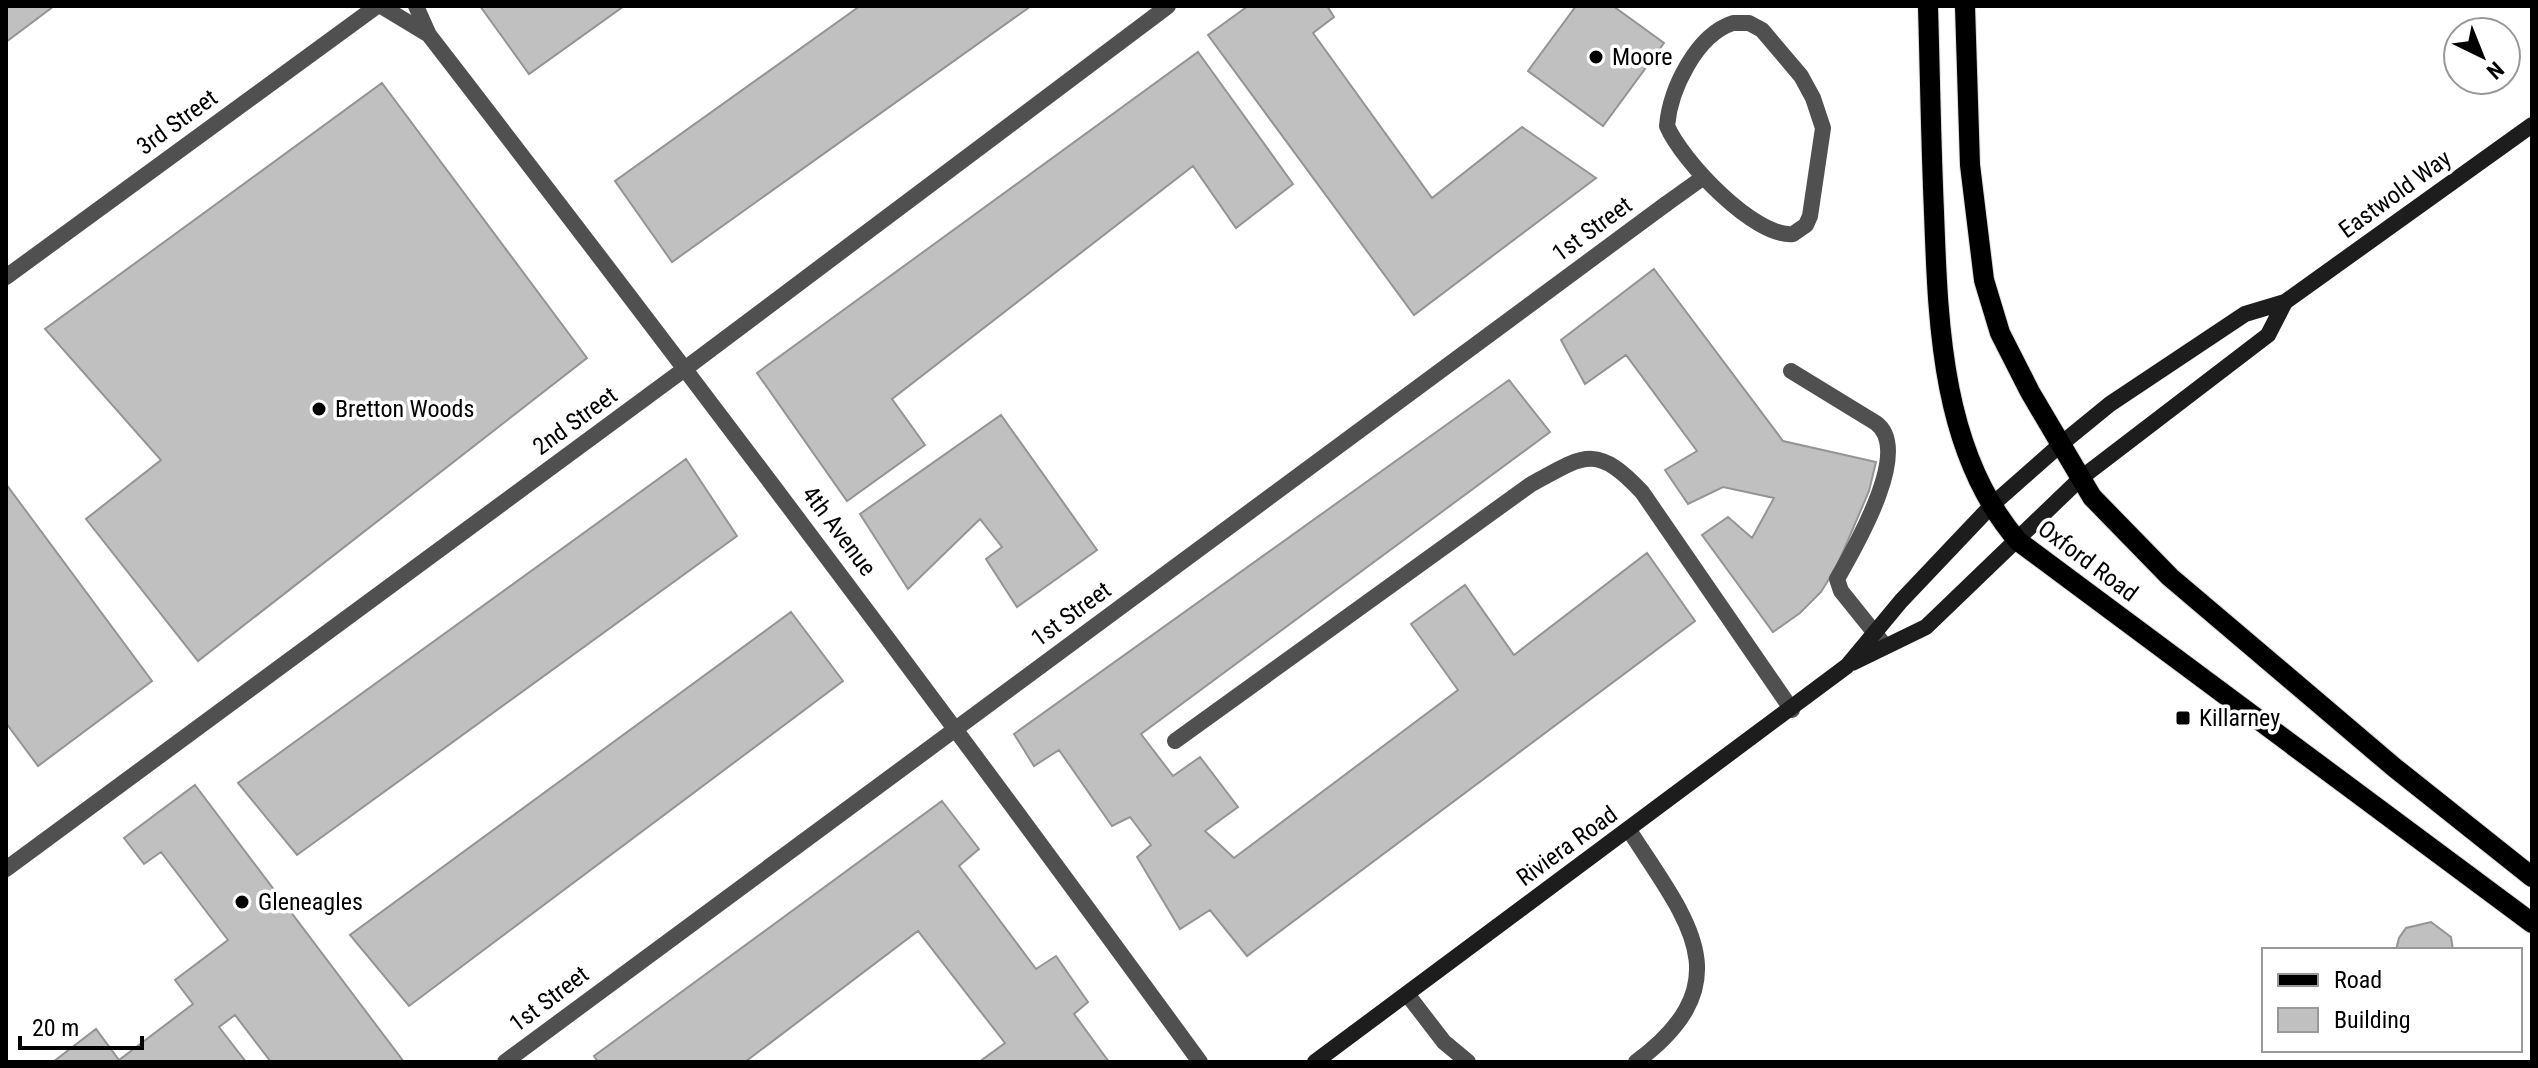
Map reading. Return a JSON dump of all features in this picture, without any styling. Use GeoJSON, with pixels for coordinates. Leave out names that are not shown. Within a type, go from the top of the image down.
{"type":"FeatureCollection","features":[{"type":"Feature","properties":{"kind":"main road","name":"Oxford Road"},"geometry":{"type":"LineString","coordinates":[[1928,6],[1940,343],[1957,418],[1993,504],[2018,541],[2532,923]]}},
{"type":"Feature","properties":{"kind":"main road","name":"Oxford Road"},"geometry":{"type":"LineString","coordinates":[[1965,6],[1970,165],[1984,280],[2000,333],[2081,478],[2119,528],[2170,577],[2395,768],[2532,877]]}},
{"type":"Feature","properties":{"kind":"main road","name":"Eastwold Way"},"geometry":{"type":"LineString","coordinates":[[2061,444],[2110,404],[2245,314],[2285,302],[2532,125]]}},
{"type":"Feature","properties":{"kind":"main road","name":"Eastwold Way"},"geometry":{"type":"LineString","coordinates":[[2081,478],[2268,335],[2285,302]]}},
{"type":"Feature","properties":{"kind":"main road","name":"Riviera Road"},"geometry":{"type":"LineString","coordinates":[[1315,1062],[1792,710],[1847,666],[1993,504],[2061,444]]}},
{"type":"Feature","properties":{"kind":"main road","name":"Riviera Road"},"geometry":{"type":"LineString","coordinates":[[1847,666],[1926,627],[2081,478]]}},
{"type":"Feature","properties":{"kind":"street","name":"4th Avenue"},"geometry":{"type":"LineString","coordinates":[[379,6],[429,35]]}},
{"type":"Feature","properties":{"kind":"street","name":"3rd Street"},"geometry":{"type":"LineString","coordinates":[[6,277],[379,6]]}},
{"type":"Feature","properties":{"kind":"street","name":"4th Avenue"},"geometry":{"type":"LineString","coordinates":[[416,6],[429,35],[686,368],[957,728],[1200,1062]]}},
{"type":"Feature","properties":{"kind":"street","name":"2nd Street"},"geometry":{"type":"LineString","coordinates":[[6,869],[686,368],[1168,6]]}},
{"type":"Feature","properties":{"kind":"street"},"geometry":{"type":"LineString","coordinates":[[1733,23],[1749,23],[1762,30],[1801,76],[1823,128],[1810,216],[1806,225],[1793,234],[1777,234],[1701,179],[1667,126],[1671,102],[1697,52],[1715,32],[1733,23]]}},
{"type":"Feature","properties":{"kind":"street","name":"1st Street"},"geometry":{"type":"LineString","coordinates":[[505,1062],[1701,179]]}},
{"type":"Feature","properties":{"kind":"street"},"geometry":{"type":"LineString","coordinates":[[1791,371],[1876,423],[1886,433],[1888,453],[1878,494],[1837,579],[1841,591],[1886,647]]}},
{"type":"Feature","properties":{"kind":"street"},"geometry":{"type":"LineString","coordinates":[[1175,741],[1530,485],[1571,462],[1596,457],[1617,466],[1642,492],[1792,710]]}},
{"type":"Feature","properties":{"kind":"street"},"geometry":{"type":"LineString","coordinates":[[1629,830],[1688,922],[1696,945],[1697,972],[1693,994],[1680,1023],[1636,1062]]}},
{"type":"Feature","properties":{"kind":"street"},"geometry":{"type":"LineString","coordinates":[[1407,994],[1444,1042],[1468,1062]]}},
{"type":"Feature","properties":{"kind":"building"},"geometry":{"type":"Polygon","coordinates":[[[6,6],[54,6],[6,42],[6,6]]]}},
{"type":"Feature","properties":{"kind":"building"},"geometry":{"type":"Polygon","coordinates":[[[480,6],[624,6],[529,74],[480,6]]]}},
{"type":"Feature","properties":{"kind":"building"},"geometry":{"type":"Polygon","coordinates":[[[860,6],[1031,6],[672,262],[615,181],[860,6]]]}},
{"type":"Feature","properties":{"kind":"building"},"geometry":{"type":"Polygon","coordinates":[[[1248,6],[1327,6],[1334,17],[1313,33],[1432,198],[1522,127],[1596,178],[1414,315],[1208,35],[1248,6]]]}},
{"type":"Feature","properties":{"kind":"building","name":"Moore"},"geometry":{"type":"Polygon","coordinates":[[[1576,6],[1613,6],[1664,43],[1603,126],[1528,71],[1576,6]]]}},
{"type":"Feature","properties":{"kind":"building"},"geometry":{"type":"Polygon","coordinates":[[[1198,52],[1293,184],[1236,228],[1193,166],[892,399],[925,445],[847,501],[757,373],[1198,52]]]}},
{"type":"Feature","properties":{"kind":"building","name":"Bretton Woods"},"geometry":{"type":"Polygon","coordinates":[[[382,83],[587,358],[198,661],[86,519],[161,460],[45,329],[382,83]]]}},
{"type":"Feature","properties":{"kind":"building"},"geometry":{"type":"Polygon","coordinates":[[[1654,269],[1783,441],[1876,462],[1869,491],[1837,566],[1821,592],[1800,613],[1773,632],[1702,535],[1728,517],[1752,538],[1774,498],[1723,487],[1688,504],[1665,470],[1697,451],[1626,355],[1585,384],[1561,340],[1654,269]]]}},
{"type":"Feature","properties":{"kind":"building"},"geometry":{"type":"Polygon","coordinates":[[[1509,380],[1550,432],[1141,734],[1173,776],[1200,757],[1238,807],[1205,831],[1234,858],[1458,690],[1411,624],[1465,585],[1514,655],[1647,553],[1695,621],[1247,956],[1210,910],[1180,929],[1137,857],[1151,845],[1130,817],[1112,826],[1059,750],[1034,766],[1014,734],[1509,380]]]}},
{"type":"Feature","properties":{"kind":"building"},"geometry":{"type":"Polygon","coordinates":[[[1001,415],[1097,550],[1017,607],[986,559],[1002,547],[980,519],[908,589],[860,514],[1001,415]]]}},
{"type":"Feature","properties":{"kind":"building"},"geometry":{"type":"Polygon","coordinates":[[[686,459],[737,536],[297,855],[238,783],[686,459]]]}},
{"type":"Feature","properties":{"kind":"building"},"geometry":{"type":"Polygon","coordinates":[[[6,484],[152,681],[38,766],[6,723],[6,484]]]}},
{"type":"Feature","properties":{"kind":"building"},"geometry":{"type":"Polygon","coordinates":[[[791,612],[843,681],[409,1006],[350,935],[791,612]]]}},
{"type":"Feature","properties":{"kind":"building","name":"Gleneagles"},"geometry":{"type":"Polygon","coordinates":[[[195,785],[404,1062],[271,1062],[235,1015],[219,1027],[246,1062],[53,1062],[96,1029],[119,1060],[193,1004],[175,980],[228,940],[161,852],[144,864],[124,838],[195,785]]]}},
{"type":"Feature","properties":{"kind":"building"},"geometry":{"type":"Polygon","coordinates":[[[942,801],[979,849],[959,866],[1036,969],[1056,956],[1088,1002],[1074,1014],[1109,1062],[979,1062],[1005,1043],[918,931],[745,1062],[598,1062],[594,1056],[942,801]]]}},
{"type":"Feature","properties":{"kind":"building"},"geometry":{"type":"Polygon","coordinates":[[[2431,922],[2451,937],[2453,948],[2396,948],[2406,928],[2431,922]]]}},
{"type":"Feature","properties":{"kind":"place","name":"Moore"},"geometry":{"type":"Point","coordinates":[1596,57]}},
{"type":"Feature","properties":{"kind":"place","name":"Bretton Woods"},"geometry":{"type":"Point","coordinates":[319,409]}},
{"type":"Feature","properties":{"kind":"place","name":"Killarney"},"geometry":{"type":"Point","coordinates":[2183,718]}},
{"type":"Feature","properties":{"kind":"place","name":"Gleneagles"},"geometry":{"type":"Point","coordinates":[242,902]}}]}
